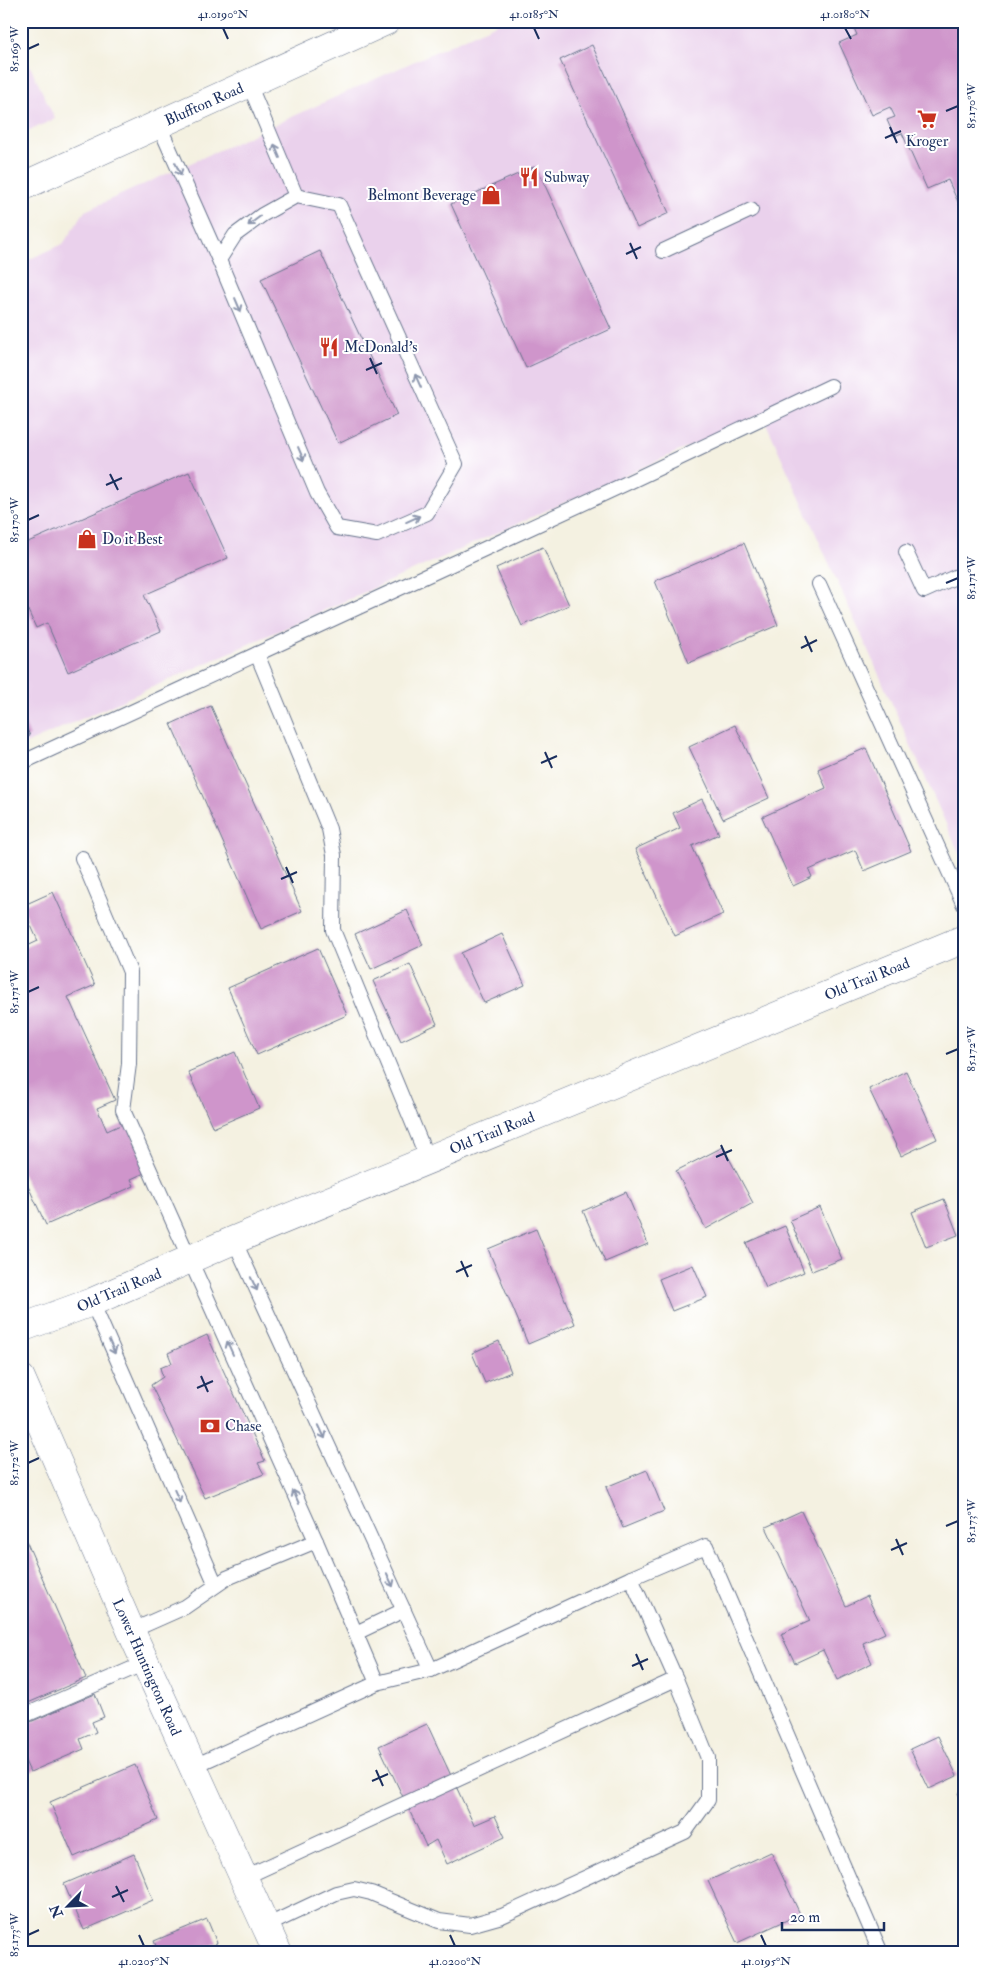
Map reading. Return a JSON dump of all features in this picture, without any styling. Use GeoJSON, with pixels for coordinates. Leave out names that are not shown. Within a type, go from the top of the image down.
{"type":"FeatureCollection","features":[{"type":"Feature","properties":{"kind":"main road","name":"Bluffton Road"},"geometry":{"type":"LineString","coordinates":[[21,188],[386,21]]}},
{"type":"Feature","properties":{"kind":"main road","name":"Old Trail Road"},"geometry":{"type":"LineString","coordinates":[[21,1328],[92,1302],[234,1240],[964,939]]}},
{"type":"Feature","properties":{"kind":"main road","name":"Lower Huntington Road"},"geometry":{"type":"LineString","coordinates":[[21,1378],[130,1630],[278,1953]]}},
{"type":"Feature","properties":{"kind":"lane"},"geometry":{"type":"LineString","coordinates":[[249,84],[296,196]]}},
{"type":"Feature","properties":{"kind":"lane"},"geometry":{"type":"LineString","coordinates":[[159,125],[219,260],[317,493],[338,528],[377,535],[427,513],[456,464],[339,205],[296,196],[262,215],[235,235],[219,260]]}},
{"type":"Feature","properties":{"kind":"lane"},"geometry":{"type":"LineString","coordinates":[[663,251],[751,210]]}},
{"type":"Feature","properties":{"kind":"lane"},"geometry":{"type":"LineString","coordinates":[[21,763],[626,484],[831,386]]}},
{"type":"Feature","properties":{"kind":"lane"},"geometry":{"type":"LineString","coordinates":[[906,552],[924,591],[964,572]]}},
{"type":"Feature","properties":{"kind":"lane"},"geometry":{"type":"LineString","coordinates":[[819,584],[964,905]]}},
{"type":"Feature","properties":{"kind":"lane"},"geometry":{"type":"LineString","coordinates":[[257,654],[329,829],[334,855],[334,930],[428,1160]]}},
{"type":"Feature","properties":{"kind":"lane"},"geometry":{"type":"LineString","coordinates":[[82,858],[130,972],[129,1064],[124,1110],[316,1541],[377,1683]]}},
{"type":"Feature","properties":{"kind":"lane"},"geometry":{"type":"LineString","coordinates":[[234,1240],[431,1670]]}},
{"type":"Feature","properties":{"kind":"lane"},"geometry":{"type":"LineString","coordinates":[[92,1302],[216,1584]]}},
{"type":"Feature","properties":{"kind":"lane"},"geometry":{"type":"LineString","coordinates":[[130,1630],[185,1606],[216,1584],[316,1541]]}},
{"type":"Feature","properties":{"kind":"lane"},"geometry":{"type":"LineString","coordinates":[[192,1767],[377,1683],[431,1670],[631,1578],[706,1546],[881,1953]]}},
{"type":"Feature","properties":{"kind":"lane"},"geometry":{"type":"LineString","coordinates":[[266,1926],[336,1893],[354,1889],[371,1893],[439,1921],[470,1925],[502,1916],[684,1832],[708,1800],[708,1758],[676,1679],[631,1578]]}},
{"type":"Feature","properties":{"kind":"lane"},"geometry":{"type":"LineString","coordinates":[[356,1633],[404,1610]]}},
{"type":"Feature","properties":{"kind":"lane"},"geometry":{"type":"LineString","coordinates":[[21,1717],[145,1663]]}},
{"type":"Feature","properties":{"kind":"lane"},"geometry":{"type":"LineString","coordinates":[[243,1878],[676,1679]]}},
{"type":"Feature","properties":{"kind":"shaded area"},"geometry":{"type":"Polygon","coordinates":[[[503,21],[964,21],[964,864],[762,414],[21,746],[21,263],[63,244],[85,211],[503,21]]]}},
{"type":"Feature","properties":{"kind":"shaded area"},"geometry":{"type":"Polygon","coordinates":[[[21,47],[55,119],[21,134],[21,47]]]}},
{"type":"Feature","properties":{"kind":"building","name":"Kroger"},"geometry":{"type":"Polygon","coordinates":[[[851,21],[964,21],[964,215],[948,180],[927,189],[902,133],[894,136],[887,120],[895,117],[890,107],[872,115],[839,43],[857,35],[851,21]]]}},
{"type":"Feature","properties":{"kind":"building"},"geometry":{"type":"Polygon","coordinates":[[[592,45],[669,213],[637,228],[560,60],[592,45]]]}},
{"type":"Feature","properties":{"kind":"building"},"geometry":{"type":"Polygon","coordinates":[[[536,166],[611,329],[526,368],[451,204],[536,166]]]}},
{"type":"Feature","properties":{"kind":"building","name":"McDonald's"},"geometry":{"type":"Polygon","coordinates":[[[320,251],[397,415],[338,443],[261,279],[320,251]]]}},
{"type":"Feature","properties":{"kind":"building"},"geometry":{"type":"Polygon","coordinates":[[[189,472],[228,558],[144,595],[161,631],[68,672],[47,623],[36,628],[21,595],[21,545],[189,472]]]}},
{"type":"Feature","properties":{"kind":"building"},"geometry":{"type":"Polygon","coordinates":[[[744,543],[778,625],[689,663],[655,581],[744,543]]]}},
{"type":"Feature","properties":{"kind":"building"},"geometry":{"type":"Polygon","coordinates":[[[543,547],[569,605],[522,626],[496,568],[543,547]]]}},
{"type":"Feature","properties":{"kind":"building"},"geometry":{"type":"Polygon","coordinates":[[[211,706],[302,911],[261,929],[171,724],[211,706]]]}},
{"type":"Feature","properties":{"kind":"building"},"geometry":{"type":"Polygon","coordinates":[[[21,715],[30,736],[21,740],[21,715]]]}},
{"type":"Feature","properties":{"kind":"building"},"geometry":{"type":"Polygon","coordinates":[[[735,725],[769,798],[723,819],[689,747],[735,725]]]}},
{"type":"Feature","properties":{"kind":"building"},"geometry":{"type":"Polygon","coordinates":[[[866,748],[911,851],[864,871],[855,850],[809,870],[812,877],[793,886],[762,817],[826,788],[818,769],[866,748]]]}},
{"type":"Feature","properties":{"kind":"building"},"geometry":{"type":"Polygon","coordinates":[[[702,799],[719,834],[692,846],[723,914],[675,936],[635,849],[680,828],[673,813],[702,799]]]}},
{"type":"Feature","properties":{"kind":"building"},"geometry":{"type":"Polygon","coordinates":[[[53,892],[95,985],[68,997],[115,1100],[97,1108],[107,1131],[127,1122],[149,1171],[131,1179],[134,1186],[46,1225],[21,1171],[21,949],[38,941],[22,906],[53,892]]]}},
{"type":"Feature","properties":{"kind":"building"},"geometry":{"type":"Polygon","coordinates":[[[407,910],[423,945],[371,969],[355,934],[407,910]]]}},
{"type":"Feature","properties":{"kind":"building"},"geometry":{"type":"Polygon","coordinates":[[[502,934],[525,985],[484,1003],[461,953],[502,934]]]}},
{"type":"Feature","properties":{"kind":"building"},"geometry":{"type":"Polygon","coordinates":[[[318,948],[347,1015],[257,1055],[228,988],[318,948]]]}},
{"type":"Feature","properties":{"kind":"building"},"geometry":{"type":"Polygon","coordinates":[[[410,964],[437,1024],[401,1041],[373,981],[410,964]]]}},
{"type":"Feature","properties":{"kind":"building"},"geometry":{"type":"Polygon","coordinates":[[[235,1052],[259,1108],[213,1128],[188,1072],[235,1052]]]}},
{"type":"Feature","properties":{"kind":"building"},"geometry":{"type":"Polygon","coordinates":[[[906,1071],[937,1139],[901,1156],[869,1089],[906,1071]]]}},
{"type":"Feature","properties":{"kind":"building"},"geometry":{"type":"Polygon","coordinates":[[[723,1147],[753,1203],[706,1229],[676,1171],[723,1147]]]}},
{"type":"Feature","properties":{"kind":"building"},"geometry":{"type":"Polygon","coordinates":[[[626,1192],[648,1244],[605,1262],[583,1211],[626,1192]]]}},
{"type":"Feature","properties":{"kind":"building"},"geometry":{"type":"Polygon","coordinates":[[[944,1199],[958,1235],[926,1247],[912,1212],[944,1199]]]}},
{"type":"Feature","properties":{"kind":"building"},"geometry":{"type":"Polygon","coordinates":[[[820,1207],[842,1259],[812,1271],[790,1220],[820,1207]]]}},
{"type":"Feature","properties":{"kind":"building"},"geometry":{"type":"Polygon","coordinates":[[[785,1226],[804,1272],[766,1288],[746,1243],[785,1226]]]}},
{"type":"Feature","properties":{"kind":"building"},"geometry":{"type":"Polygon","coordinates":[[[536,1229],[575,1324],[528,1344],[488,1249],[536,1229]]]}},
{"type":"Feature","properties":{"kind":"building"},"geometry":{"type":"Polygon","coordinates":[[[693,1265],[707,1297],[672,1311],[659,1279],[693,1265]]]}},
{"type":"Feature","properties":{"kind":"building","name":"Chase"},"geometry":{"type":"Polygon","coordinates":[[[207,1335],[265,1461],[258,1463],[264,1474],[205,1498],[151,1385],[163,1377],[160,1368],[172,1363],[168,1353],[207,1335]]]}},
{"type":"Feature","properties":{"kind":"building"},"geometry":{"type":"Polygon","coordinates":[[[499,1341],[511,1372],[485,1383],[472,1353],[499,1341]]]}},
{"type":"Feature","properties":{"kind":"building"},"geometry":{"type":"Polygon","coordinates":[[[647,1470],[664,1511],[623,1528],[606,1487],[647,1470]]]}},
{"type":"Feature","properties":{"kind":"building"},"geometry":{"type":"Polygon","coordinates":[[[801,1511],[846,1606],[867,1596],[885,1633],[863,1643],[872,1663],[837,1680],[823,1650],[795,1663],[781,1634],[810,1621],[766,1527],[801,1511]]]}},
{"type":"Feature","properties":{"kind":"building"},"geometry":{"type":"Polygon","coordinates":[[[21,1529],[86,1678],[21,1706],[21,1529]]]}},
{"type":"Feature","properties":{"kind":"building"},"geometry":{"type":"Polygon","coordinates":[[[95,1694],[104,1717],[92,1722],[96,1732],[80,1739],[84,1749],[30,1772],[21,1752],[21,1726],[95,1694]]]}},
{"type":"Feature","properties":{"kind":"building"},"geometry":{"type":"Polygon","coordinates":[[[427,1724],[474,1825],[495,1816],[505,1837],[447,1864],[436,1840],[426,1846],[379,1746],[427,1724]]]}},
{"type":"Feature","properties":{"kind":"building"},"geometry":{"type":"Polygon","coordinates":[[[938,1736],[957,1776],[929,1789],[910,1749],[938,1736]]]}},
{"type":"Feature","properties":{"kind":"building"},"geometry":{"type":"Polygon","coordinates":[[[135,1765],[158,1820],[74,1857],[50,1802],[135,1765]]]}},
{"type":"Feature","properties":{"kind":"building"},"geometry":{"type":"Polygon","coordinates":[[[964,1790],[964,1805],[958,1793],[964,1790]]]}},
{"type":"Feature","properties":{"kind":"building"},"geometry":{"type":"Polygon","coordinates":[[[771,1852],[800,1914],[737,1943],[708,1881],[771,1852]]]}},
{"type":"Feature","properties":{"kind":"building"},"geometry":{"type":"Polygon","coordinates":[[[134,1854],[153,1900],[84,1930],[64,1884],[134,1854]]]}},
{"type":"Feature","properties":{"kind":"building"},"geometry":{"type":"Polygon","coordinates":[[[207,1919],[217,1943],[194,1953],[159,1953],[154,1941],[207,1919]]]}},
{"type":"Feature","properties":{"kind":"place","name":"Kroger"},"geometry":{"type":"Point","coordinates":[927,119]}},
{"type":"Feature","properties":{"kind":"place","name":"Subway"},"geometry":{"type":"Point","coordinates":[529,177]}},
{"type":"Feature","properties":{"kind":"place","name":"Belmont Beverage"},"geometry":{"type":"Point","coordinates":[491,195]}},
{"type":"Feature","properties":{"kind":"place","name":"McDonald's"},"geometry":{"type":"Point","coordinates":[329,347]}},
{"type":"Feature","properties":{"kind":"place","name":"Do it Best"},"geometry":{"type":"Point","coordinates":[87,539]}},
{"type":"Feature","properties":{"kind":"place","name":"Chase"},"geometry":{"type":"Point","coordinates":[210,1426]}}]}
